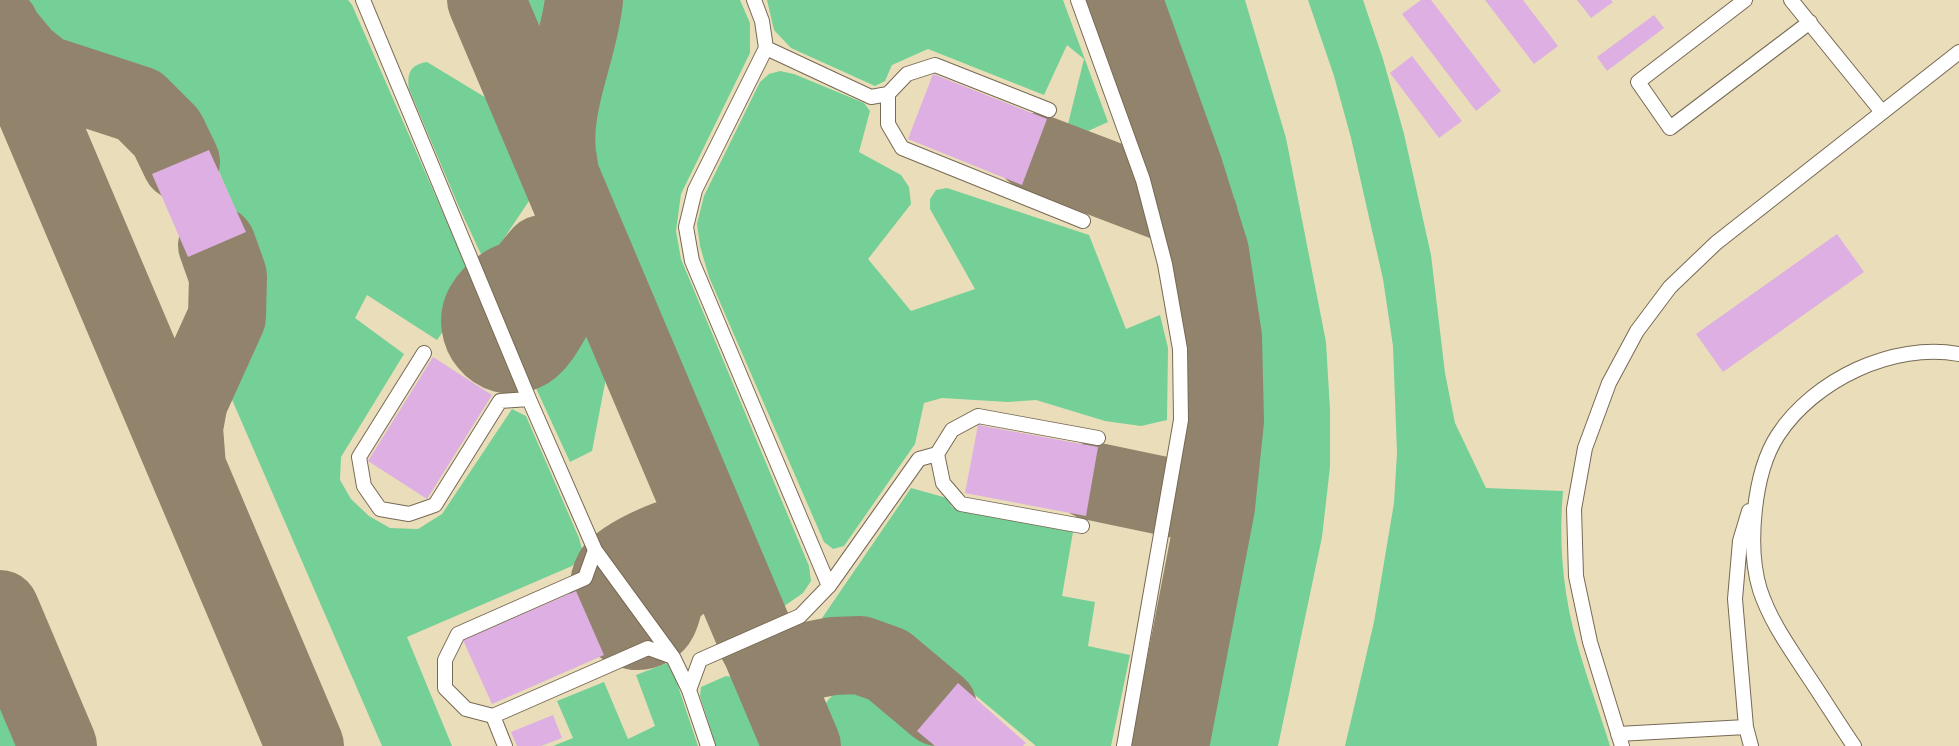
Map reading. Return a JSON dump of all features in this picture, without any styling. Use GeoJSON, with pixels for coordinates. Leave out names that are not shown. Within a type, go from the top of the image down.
{"type":"FeatureCollection","features":[{"type":"Feature","properties":{"kind":"lane"},"geometry":{"type":"LineString","coordinates":[[363,0],[594,550],[673,657],[690,690],[708,746]]}},
{"type":"Feature","properties":{"kind":"lane"},"geometry":{"type":"LineString","coordinates":[[754,0],[762,21],[766,48],[695,190],[686,227],[692,261],[829,586]]}},
{"type":"Feature","properties":{"kind":"lane"},"geometry":{"type":"LineString","coordinates":[[1078,0],[1143,180],[1165,264],[1180,349],[1181,420],[1124,746]]}},
{"type":"Feature","properties":{"kind":"lane"},"geometry":{"type":"LineString","coordinates":[[1746,0],[1638,82],[1670,128],[1810,22]]}},
{"type":"Feature","properties":{"kind":"lane"},"geometry":{"type":"LineString","coordinates":[[1791,0],[1882,112]]}},
{"type":"Feature","properties":{"kind":"lane"},"geometry":{"type":"LineString","coordinates":[[766,48],[871,97],[888,94],[907,74],[935,65],[1049,110]]}},
{"type":"Feature","properties":{"kind":"lane"},"geometry":{"type":"LineString","coordinates":[[1746,727],[1620,740],[1590,642],[1576,576],[1574,509],[1586,448],[1609,383],[1637,331],[1670,287],[1716,243],[1959,52]]}},
{"type":"Feature","properties":{"kind":"lane"},"geometry":{"type":"LineString","coordinates":[[888,94],[888,124],[902,148],[1083,221]]}},
{"type":"Feature","properties":{"kind":"lane"},"geometry":{"type":"LineString","coordinates":[[1751,746],[1746,727],[1734,598],[1740,541],[1761,472],[1777,436],[1804,405],[1836,381],[1871,362],[1908,354],[1946,352],[1959,354]]}},
{"type":"Feature","properties":{"kind":"lane"},"geometry":{"type":"LineString","coordinates":[[424,353],[359,457],[364,486],[380,509],[409,514],[435,504],[500,401],[529,399]]}},
{"type":"Feature","properties":{"kind":"lane"},"geometry":{"type":"LineString","coordinates":[[690,690],[700,660],[800,616],[829,586],[918,459],[937,454],[952,430],[978,416],[1098,438]]}},
{"type":"Feature","properties":{"kind":"lane"},"geometry":{"type":"LineString","coordinates":[[937,454],[943,483],[961,504],[1082,526]]}},
{"type":"Feature","properties":{"kind":"lane"},"geometry":{"type":"LineString","coordinates":[[1761,472],[1754,516],[1754,554],[1760,589],[1772,622],[1854,746]]}},
{"type":"Feature","properties":{"kind":"lane"},"geometry":{"type":"LineString","coordinates":[[594,550],[585,578],[458,634],[445,660],[445,688],[466,709],[493,716],[648,648],[673,657]]}},
{"type":"Feature","properties":{"kind":"lane"},"geometry":{"type":"LineString","coordinates":[[493,716],[505,746]]}},
{"type":"Feature","properties":{"kind":"green space"},"geometry":{"type":"Polygon","coordinates":[[[13,0],[348,0],[352,5],[475,286],[437,340],[367,295],[355,318],[404,354],[341,457],[340,480],[351,499],[369,516],[390,528],[418,529],[442,514],[512,409],[526,416],[579,538],[584,556],[572,566],[407,637],[452,746],[382,746],[230,395],[260,309],[261,289],[258,262],[199,125],[182,101],[162,84],[22,21],[13,0]]]}},
{"type":"Feature","properties":{"kind":"green space"},"geometry":{"type":"Polygon","coordinates":[[[519,0],[545,0],[548,7],[539,48],[519,0]]]}},
{"type":"Feature","properties":{"kind":"green space"},"geometry":{"type":"Polygon","coordinates":[[[615,0],[740,0],[750,23],[750,53],[681,194],[676,231],[681,259],[809,566],[811,581],[803,593],[780,609],[585,157],[615,0]]]}},
{"type":"Feature","properties":{"kind":"green space"},"geometry":{"type":"Polygon","coordinates":[[[767,0],[1063,0],[1108,122],[1088,131],[1068,124],[1084,59],[1067,45],[1044,95],[928,49],[892,65],[885,81],[875,86],[791,48],[774,30],[767,0]]]}},
{"type":"Feature","properties":{"kind":"green space"},"geometry":{"type":"Polygon","coordinates":[[[1160,0],[1245,0],[1286,138],[1326,342],[1330,410],[1330,467],[1322,537],[1278,746],[1206,746],[1254,485],[1260,419],[1258,352],[1251,286],[1237,221],[1221,165],[1160,0]]]}},
{"type":"Feature","properties":{"kind":"green space"},"geometry":{"type":"Polygon","coordinates":[[[1308,0],[1363,0],[1383,59],[1404,134],[1431,255],[1445,373],[1455,423],[1486,488],[1563,491],[1561,525],[1562,560],[1569,611],[1581,658],[1610,746],[1345,746],[1374,622],[1394,503],[1397,453],[1393,346],[1383,279],[1351,138],[1334,76],[1308,0]]]}},
{"type":"Feature","properties":{"kind":"green space"},"geometry":{"type":"Polygon","coordinates":[[[427,62],[488,99],[531,198],[486,265],[409,89],[409,74],[413,68],[427,62]]]}},
{"type":"Feature","properties":{"kind":"green space"},"geometry":{"type":"Polygon","coordinates":[[[780,71],[794,74],[864,103],[870,111],[859,152],[901,175],[909,187],[911,204],[868,259],[911,311],[975,289],[930,209],[930,199],[936,190],[947,188],[1089,235],[1126,329],[1160,315],[1168,348],[1167,420],[1141,426],[1105,421],[1036,400],[1008,402],[942,398],[924,403],[915,444],[844,546],[833,549],[824,542],[709,277],[700,246],[697,224],[704,196],[760,82],[769,74],[780,71]]]}},
{"type":"Feature","properties":{"kind":"green space"},"geometry":{"type":"Polygon","coordinates":[[[581,328],[589,331],[607,373],[592,451],[570,462],[535,386],[566,336],[573,329],[581,328]]]}},
{"type":"Feature","properties":{"kind":"green space"},"geometry":{"type":"Polygon","coordinates":[[[911,488],[947,498],[952,507],[962,511],[1073,532],[1062,596],[1095,602],[1088,646],[1130,655],[1111,746],[1036,746],[907,638],[884,627],[864,622],[818,624],[911,488]]]}},
{"type":"Feature","properties":{"kind":"green space"},"geometry":{"type":"Polygon","coordinates":[[[670,662],[698,746],[553,746],[573,738],[557,701],[604,682],[628,739],[655,726],[636,675],[670,662]]]}},
{"type":"Feature","properties":{"kind":"green space"},"geometry":{"type":"Polygon","coordinates":[[[726,676],[733,677],[762,746],[716,746],[700,696],[701,687],[726,676]]]}},
{"type":"Feature","properties":{"kind":"green space"},"geometry":{"type":"Polygon","coordinates":[[[852,687],[871,692],[935,746],[836,746],[821,712],[833,695],[841,690],[852,687]]]}},
{"type":"Feature","properties":{"kind":"green space"},"geometry":{"type":"Polygon","coordinates":[[[0,702],[20,746],[0,746],[0,702]]]}},
{"type":"Feature","properties":{"kind":"building"},"geometry":{"type":"Polygon","coordinates":[[[1421,0],[1431,0],[1501,91],[1476,111],[1402,14],[1421,0]]]}},
{"type":"Feature","properties":{"kind":"building"},"geometry":{"type":"Polygon","coordinates":[[[1485,0],[1523,0],[1558,46],[1534,64],[1485,0]]]}},
{"type":"Feature","properties":{"kind":"building"},"geometry":{"type":"Polygon","coordinates":[[[1577,0],[1611,0],[1613,2],[1591,18],[1577,0]]]}},
{"type":"Feature","properties":{"kind":"building"},"geometry":{"type":"Polygon","coordinates":[[[1654,15],[1664,28],[1607,71],[1597,57],[1654,15]]]}},
{"type":"Feature","properties":{"kind":"building"},"geometry":{"type":"Polygon","coordinates":[[[1412,56],[1462,121],[1439,138],[1390,73],[1412,56]]]}},
{"type":"Feature","properties":{"kind":"building"},"geometry":{"type":"Polygon","coordinates":[[[933,74],[1047,119],[1022,185],[908,139],[933,74]]]}},
{"type":"Feature","properties":{"kind":"building"},"geometry":{"type":"Polygon","coordinates":[[[209,150],[246,232],[188,257],[152,174],[209,150]]]}},
{"type":"Feature","properties":{"kind":"building"},"geometry":{"type":"Polygon","coordinates":[[[1837,234],[1864,272],[1723,372],[1696,334],[1837,234]]]}},
{"type":"Feature","properties":{"kind":"building"},"geometry":{"type":"Polygon","coordinates":[[[433,357],[492,395],[427,499],[368,461],[433,357]]]}},
{"type":"Feature","properties":{"kind":"building"},"geometry":{"type":"Polygon","coordinates":[[[978,425],[1098,447],[1086,516],[965,493],[978,425]]]}},
{"type":"Feature","properties":{"kind":"building"},"geometry":{"type":"Polygon","coordinates":[[[576,591],[604,655],[492,704],[463,640],[576,591]]]}},
{"type":"Feature","properties":{"kind":"building"},"geometry":{"type":"Polygon","coordinates":[[[958,683],[1026,743],[1023,746],[935,746],[917,731],[958,683]]]}},
{"type":"Feature","properties":{"kind":"building"},"geometry":{"type":"Polygon","coordinates":[[[553,715],[562,738],[541,746],[517,746],[511,732],[553,715]]]}},
{"type":"Feature","properties":{"kind":"taxiway"},"geometry":{"type":"LineString","coordinates":[[486,0],[802,746]]}},
{"type":"Feature","properties":{"kind":"taxiway"},"geometry":{"type":"LineString","coordinates":[[559,166],[556,145],[560,104],[581,21],[584,0]]}},
{"type":"Feature","properties":{"kind":"taxiway"},"geometry":{"type":"LineString","coordinates":[[1123,0],[1184,169],[1210,252],[1223,337],[1225,421],[1216,507],[1170,746]]}},
{"type":"Feature","properties":{"kind":"taxiway"},"geometry":{"type":"LineString","coordinates":[[0,26],[305,746]]}},
{"type":"Feature","properties":{"kind":"taxiway"},"geometry":{"type":"LineString","coordinates":[[4,34],[24,58],[44,74],[139,105],[167,133],[181,162]]}},
{"type":"Feature","properties":{"kind":"taxiway"},"geometry":{"type":"LineString","coordinates":[[1034,152],[1199,215]]}},
{"type":"Feature","properties":{"kind":"taxiway"},"geometry":{"type":"LineString","coordinates":[[187,467],[184,428],[189,401],[227,317],[228,276],[217,245]]}},
{"type":"Feature","properties":{"kind":"taxiway"},"geometry":{"type":"LineString","coordinates":[[542,254],[519,279],[499,289],[484,306],[480,326],[483,335],[495,350],[504,354],[514,355],[530,348],[547,328],[564,297],[578,284],[596,288],[605,295],[618,311]]}},
{"type":"Feature","properties":{"kind":"taxiway"},"geometry":{"type":"LineString","coordinates":[[1092,481],[1216,507]]}},
{"type":"Feature","properties":{"kind":"taxiway"},"geometry":{"type":"LineString","coordinates":[[682,581],[668,594],[655,624],[640,631],[630,630],[621,624],[610,605],[609,582],[613,572],[635,555],[670,539],[687,535],[697,537],[722,557]]}},
{"type":"Feature","properties":{"kind":"taxiway"},"geometry":{"type":"LineString","coordinates":[[0,609],[58,746]]}},
{"type":"Feature","properties":{"kind":"taxiway"},"geometry":{"type":"LineString","coordinates":[[758,644],[771,657],[786,663],[833,656],[860,655],[888,665],[938,707]]}}]}
